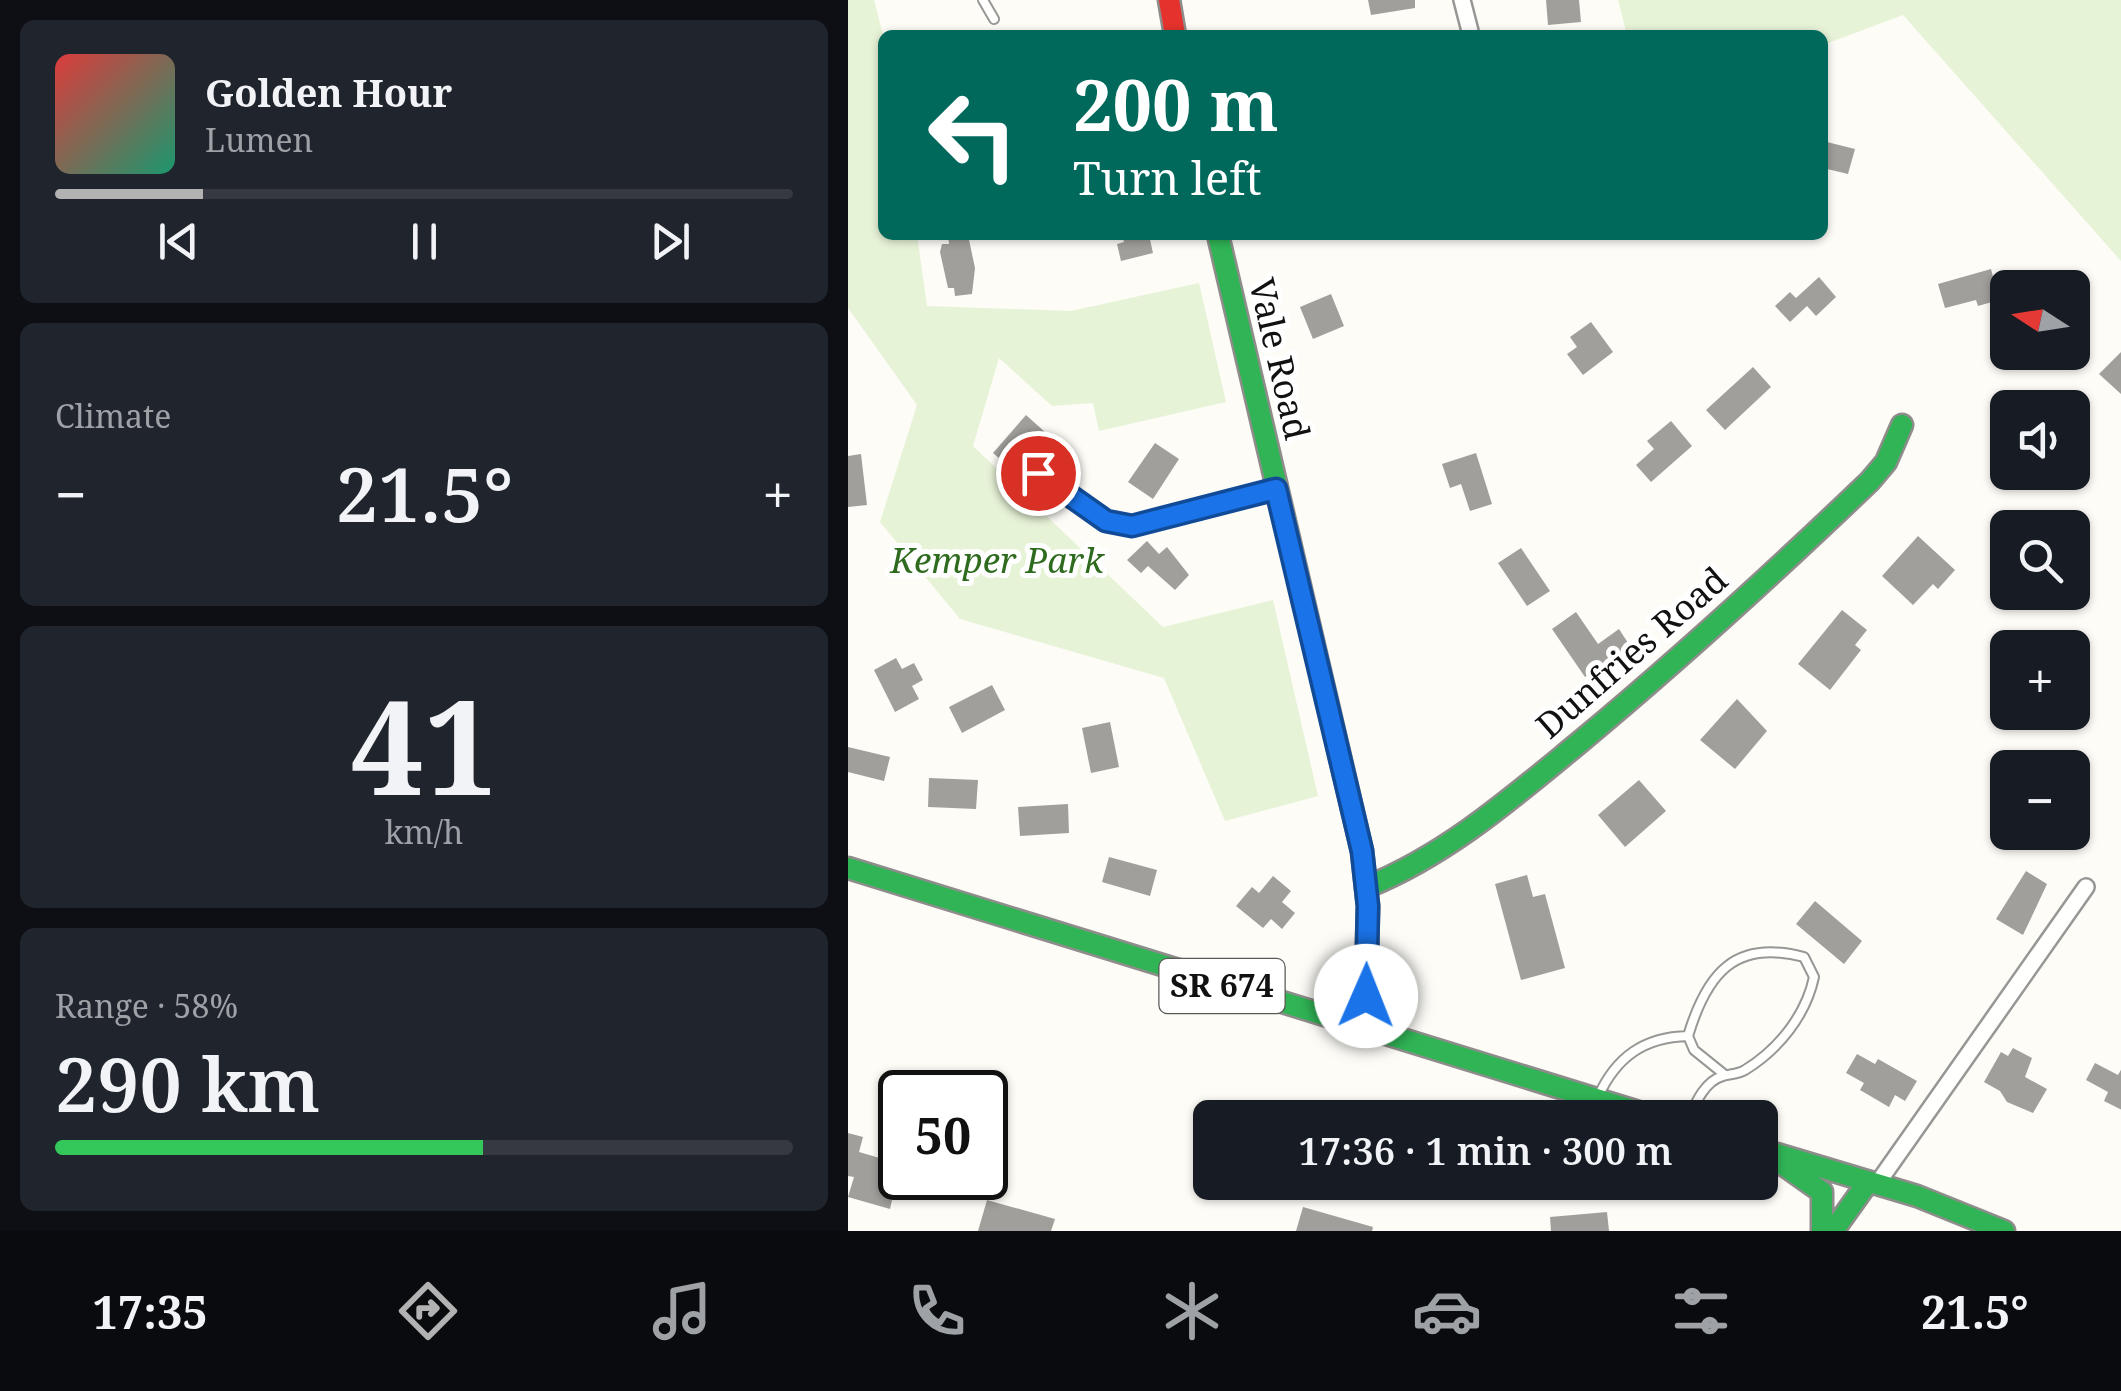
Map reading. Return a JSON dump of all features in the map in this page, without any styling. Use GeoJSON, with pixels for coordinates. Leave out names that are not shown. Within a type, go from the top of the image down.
{"type":"FeatureCollection","features":[{"type":"Feature","properties":{"kind":"main road"},"geometry":{"type":"LineString","coordinates":[[1169,0],[1174,30]]}},
{"type":"Feature","properties":{"kind":"main road","name":"Vale Road"},"geometry":{"type":"LineString","coordinates":[[1219,240],[1351,799],[1367,887],[1366,1026]]}},
{"type":"Feature","properties":{"kind":"main road","name":"Dunfries Road"},"geometry":{"type":"LineString","coordinates":[[1367,887],[1419,866],[1462,837],[1652,684],[1870,481],[1886,462],[1902,425]]}},
{"type":"Feature","properties":{"kind":"main road","name":"SR 674"},"geometry":{"type":"LineString","coordinates":[[848,868],[1156,966],[1607,1100]]}},
{"type":"Feature","properties":{"kind":"main road"},"geometry":{"type":"LineString","coordinates":[[1778,1155],[1872,1183],[2004,1231]]}},
{"type":"Feature","properties":{"kind":"main road"},"geometry":{"type":"LineString","coordinates":[[1778,1161],[1818,1187],[1826,1206],[1822,1231]]}},
{"type":"Feature","properties":{"kind":"main road"},"geometry":{"type":"LineString","coordinates":[[1833,1231],[1872,1183]]}},
{"type":"Feature","properties":{"kind":"street"},"geometry":{"type":"LineString","coordinates":[[1462,0],[1466,30]]}},
{"type":"Feature","properties":{"kind":"street"},"geometry":{"type":"LineString","coordinates":[[1872,1183],[2086,887]]}},
{"type":"Feature","properties":{"kind":"lane"},"geometry":{"type":"LineString","coordinates":[[983,0],[994,19]]}},
{"type":"Feature","properties":{"kind":"lane"},"geometry":{"type":"LineString","coordinates":[[1038,473],[1106,521],[1132,526],[1276,489]]}},
{"type":"Feature","properties":{"kind":"lane"},"geometry":{"type":"LineString","coordinates":[[1697,1100],[1716,1077],[1725,1076],[1743,1072],[1782,1040],[1810,1000],[1814,977],[1804,958],[1773,949],[1742,954],[1708,986],[1688,1036],[1694,1050],[1725,1076]]}},
{"type":"Feature","properties":{"kind":"lane"},"geometry":{"type":"LineString","coordinates":[[1598,1097],[1609,1073],[1638,1046],[1688,1036]]}},
{"type":"Feature","properties":{"kind":"green space","name":"Kemper Park"},"geometry":{"type":"Polygon","coordinates":[[[848,0],[874,0],[882,30],[878,30],[878,240],[918,240],[927,306],[1071,311],[1199,283],[1226,402],[1099,431],[1093,403],[1052,406],[999,358],[973,446],[1163,627],[1273,600],[1318,796],[1225,821],[1164,678],[960,619],[880,522],[917,405],[848,308],[848,0]]]}},
{"type":"Feature","properties":{"kind":"green space"},"geometry":{"type":"Polygon","coordinates":[[[1618,0],[2121,0],[2121,261],[1903,15],[1828,43],[1828,30],[1626,30],[1618,0]]]}},
{"type":"Feature","properties":{"kind":"building"},"geometry":{"type":"Polygon","coordinates":[[[1368,0],[1415,0],[1415,8],[1371,15],[1368,0]]]}},
{"type":"Feature","properties":{"kind":"building"},"geometry":{"type":"Polygon","coordinates":[[[1546,0],[1579,0],[1581,22],[1548,25],[1546,0]]]}},
{"type":"Feature","properties":{"kind":"building"},"geometry":{"type":"Polygon","coordinates":[[[1828,142],[1855,149],[1848,174],[1828,169],[1828,142]]]}},
{"type":"Feature","properties":{"kind":"building"},"geometry":{"type":"Polygon","coordinates":[[[949,240],[969,240],[975,268],[972,294],[955,296],[954,288],[948,288],[940,252],[942,244],[949,244],[949,240]]]}},
{"type":"Feature","properties":{"kind":"building"},"geometry":{"type":"Polygon","coordinates":[[[1150,240],[1153,253],[1121,261],[1117,244],[1150,240]]]}},
{"type":"Feature","properties":{"kind":"building"},"geometry":{"type":"Polygon","coordinates":[[[1991,269],[1990,303],[1978,306],[1976,300],[1945,308],[1938,284],[1991,269]]]}},
{"type":"Feature","properties":{"kind":"building"},"geometry":{"type":"Polygon","coordinates":[[[1819,277],[1836,297],[1816,316],[1807,306],[1790,322],[1775,306],[1790,292],[1796,298],[1819,277]]]}},
{"type":"Feature","properties":{"kind":"building"},"geometry":{"type":"Polygon","coordinates":[[[1331,294],[1344,326],[1313,339],[1300,307],[1331,294]]]}},
{"type":"Feature","properties":{"kind":"building"},"geometry":{"type":"Polygon","coordinates":[[[1591,322],[1613,352],[1583,375],[1567,354],[1577,347],[1570,337],[1591,322]]]}},
{"type":"Feature","properties":{"kind":"building"},"geometry":{"type":"Polygon","coordinates":[[[2122,351],[2122,395],[2099,374],[2122,351]]]}},
{"type":"Feature","properties":{"kind":"building"},"geometry":{"type":"Polygon","coordinates":[[[1753,367],[1771,387],[1725,430],[1706,410],[1753,367]]]}},
{"type":"Feature","properties":{"kind":"building"},"geometry":{"type":"Polygon","coordinates":[[[1026,415],[1046,433],[1014,471],[993,453],[1026,415]]]}},
{"type":"Feature","properties":{"kind":"building"},"geometry":{"type":"Polygon","coordinates":[[[1671,421],[1692,446],[1651,482],[1636,465],[1654,449],[1647,441],[1671,421]]]}},
{"type":"Feature","properties":{"kind":"building"},"geometry":{"type":"Polygon","coordinates":[[[1155,443],[1179,459],[1153,499],[1128,482],[1155,443]]]}},
{"type":"Feature","properties":{"kind":"building"},"geometry":{"type":"Polygon","coordinates":[[[1476,453],[1492,504],[1470,511],[1461,484],[1450,488],[1442,464],[1476,453]]]}},
{"type":"Feature","properties":{"kind":"building"},"geometry":{"type":"Polygon","coordinates":[[[861,454],[867,505],[848,507],[848,456],[861,454]]]}},
{"type":"Feature","properties":{"kind":"building"},"geometry":{"type":"Polygon","coordinates":[[[1918,536],[1955,570],[1938,589],[1933,584],[1913,605],[1882,576],[1918,536]]]}},
{"type":"Feature","properties":{"kind":"building"},"geometry":{"type":"Polygon","coordinates":[[[1147,541],[1159,554],[1167,547],[1189,575],[1175,590],[1148,566],[1141,573],[1127,560],[1147,541]]]}},
{"type":"Feature","properties":{"kind":"building"},"geometry":{"type":"Polygon","coordinates":[[[1521,548],[1550,591],[1527,606],[1498,563],[1521,548]]]}},
{"type":"Feature","properties":{"kind":"building"},"geometry":{"type":"Polygon","coordinates":[[[1842,610],[1867,630],[1855,645],[1861,650],[1830,690],[1798,664],[1842,610]]]}},
{"type":"Feature","properties":{"kind":"building"},"geometry":{"type":"Polygon","coordinates":[[[1576,612],[1598,644],[1619,629],[1630,646],[1585,677],[1552,629],[1576,612]]]}},
{"type":"Feature","properties":{"kind":"building"},"geometry":{"type":"Polygon","coordinates":[[[896,658],[902,669],[914,663],[923,680],[912,686],[919,699],[895,712],[874,670],[896,658]]]}},
{"type":"Feature","properties":{"kind":"building"},"geometry":{"type":"Polygon","coordinates":[[[992,685],[1005,710],[962,733],[949,707],[992,685]]]}},
{"type":"Feature","properties":{"kind":"building"},"geometry":{"type":"Polygon","coordinates":[[[1737,699],[1767,731],[1735,769],[1700,740],[1737,699]]]}},
{"type":"Feature","properties":{"kind":"building"},"geometry":{"type":"Polygon","coordinates":[[[1110,722],[1119,767],[1091,773],[1082,728],[1110,722]]]}},
{"type":"Feature","properties":{"kind":"building"},"geometry":{"type":"Polygon","coordinates":[[[848,747],[890,757],[884,781],[848,772],[848,747]]]}},
{"type":"Feature","properties":{"kind":"building"},"geometry":{"type":"Polygon","coordinates":[[[929,778],[978,780],[976,809],[928,807],[929,778]]]}},
{"type":"Feature","properties":{"kind":"building"},"geometry":{"type":"Polygon","coordinates":[[[1639,780],[1666,811],[1625,847],[1598,815],[1639,780]]]}},
{"type":"Feature","properties":{"kind":"building"},"geometry":{"type":"Polygon","coordinates":[[[1068,804],[1069,833],[1020,836],[1018,807],[1068,804]]]}},
{"type":"Feature","properties":{"kind":"building"},"geometry":{"type":"Polygon","coordinates":[[[1109,857],[1157,870],[1150,896],[1102,882],[1109,857]]]}},
{"type":"Feature","properties":{"kind":"building"},"geometry":{"type":"Polygon","coordinates":[[[2026,871],[2047,884],[2023,935],[1996,919],[2026,871]]]}},
{"type":"Feature","properties":{"kind":"building"},"geometry":{"type":"Polygon","coordinates":[[[1527,875],[1533,897],[1545,894],[1565,968],[1521,980],[1495,884],[1527,875]]]}},
{"type":"Feature","properties":{"kind":"building"},"geometry":{"type":"Polygon","coordinates":[[[1273,876],[1291,891],[1282,902],[1295,913],[1282,929],[1271,919],[1263,928],[1236,906],[1252,887],[1259,893],[1273,876]]]}},
{"type":"Feature","properties":{"kind":"building"},"geometry":{"type":"Polygon","coordinates":[[[1815,901],[1862,941],[1844,964],[1796,924],[1815,901]]]}},
{"type":"Feature","properties":{"kind":"building"},"geometry":{"type":"Polygon","coordinates":[[[2013,1048],[2032,1058],[2025,1077],[2047,1089],[2033,1113],[2007,1102],[2000,1091],[1984,1082],[2001,1052],[2008,1056],[2013,1048]]]}},
{"type":"Feature","properties":{"kind":"building"},"geometry":{"type":"Polygon","coordinates":[[[1857,1054],[1875,1064],[1878,1059],[1917,1081],[1905,1101],[1895,1095],[1889,1107],[1860,1090],[1864,1083],[1846,1073],[1857,1054]]]}},
{"type":"Feature","properties":{"kind":"building"},"geometry":{"type":"Polygon","coordinates":[[[2095,1063],[2118,1075],[2122,1068],[2122,1110],[2104,1101],[2108,1092],[2086,1080],[2095,1063]]]}},
{"type":"Feature","properties":{"kind":"building"},"geometry":{"type":"Polygon","coordinates":[[[848,1133],[863,1137],[859,1152],[878,1158],[878,1200],[892,1200],[890,1209],[848,1197],[854,1177],[848,1176],[848,1133]]]}},
{"type":"Feature","properties":{"kind":"building"},"geometry":{"type":"Polygon","coordinates":[[[987,1200],[1055,1219],[1051,1231],[978,1231],[987,1200]]]}},
{"type":"Feature","properties":{"kind":"building"},"geometry":{"type":"Polygon","coordinates":[[[1303,1207],[1373,1227],[1372,1231],[1296,1231],[1303,1207]]]}},
{"type":"Feature","properties":{"kind":"building"},"geometry":{"type":"Polygon","coordinates":[[[1607,1212],[1609,1231],[1551,1231],[1550,1217],[1607,1212]]]}},
{"type":"Feature","properties":{"kind":"traffic: fast"},"geometry":{"type":"LineString","coordinates":[[1219,240],[1362,851],[1368,906],[1365,1026]]}},
{"type":"Feature","properties":{"kind":"traffic: fast"},"geometry":{"type":"LineString","coordinates":[[1367,887],[1397,874],[1479,823],[1655,678],[1870,481],[1886,462],[1902,425]]}},
{"type":"Feature","properties":{"kind":"traffic: fast"},"geometry":{"type":"LineString","coordinates":[[848,868],[1600,1100]]}},
{"type":"Feature","properties":{"kind":"traffic: fast"},"geometry":{"type":"LineString","coordinates":[[1778,1154],[1917,1196],[2004,1231]]}},
{"type":"Feature","properties":{"kind":"traffic: fast"},"geometry":{"type":"LineString","coordinates":[[1785,1166],[1822,1192],[1822,1231]]}},
{"type":"Feature","properties":{"kind":"traffic: fast"},"geometry":{"type":"LineString","coordinates":[[1833,1231],[1868,1182]]}},
{"type":"Feature","properties":{"kind":"traffic: jam"},"geometry":{"type":"LineString","coordinates":[[1169,0],[1174,30]]}},
{"type":"Feature","properties":{"kind":"route"},"geometry":{"type":"LineString","coordinates":[[1038,473],[1106,521],[1132,526],[1276,489],[1362,851],[1368,906],[1366,996]]}}]}
